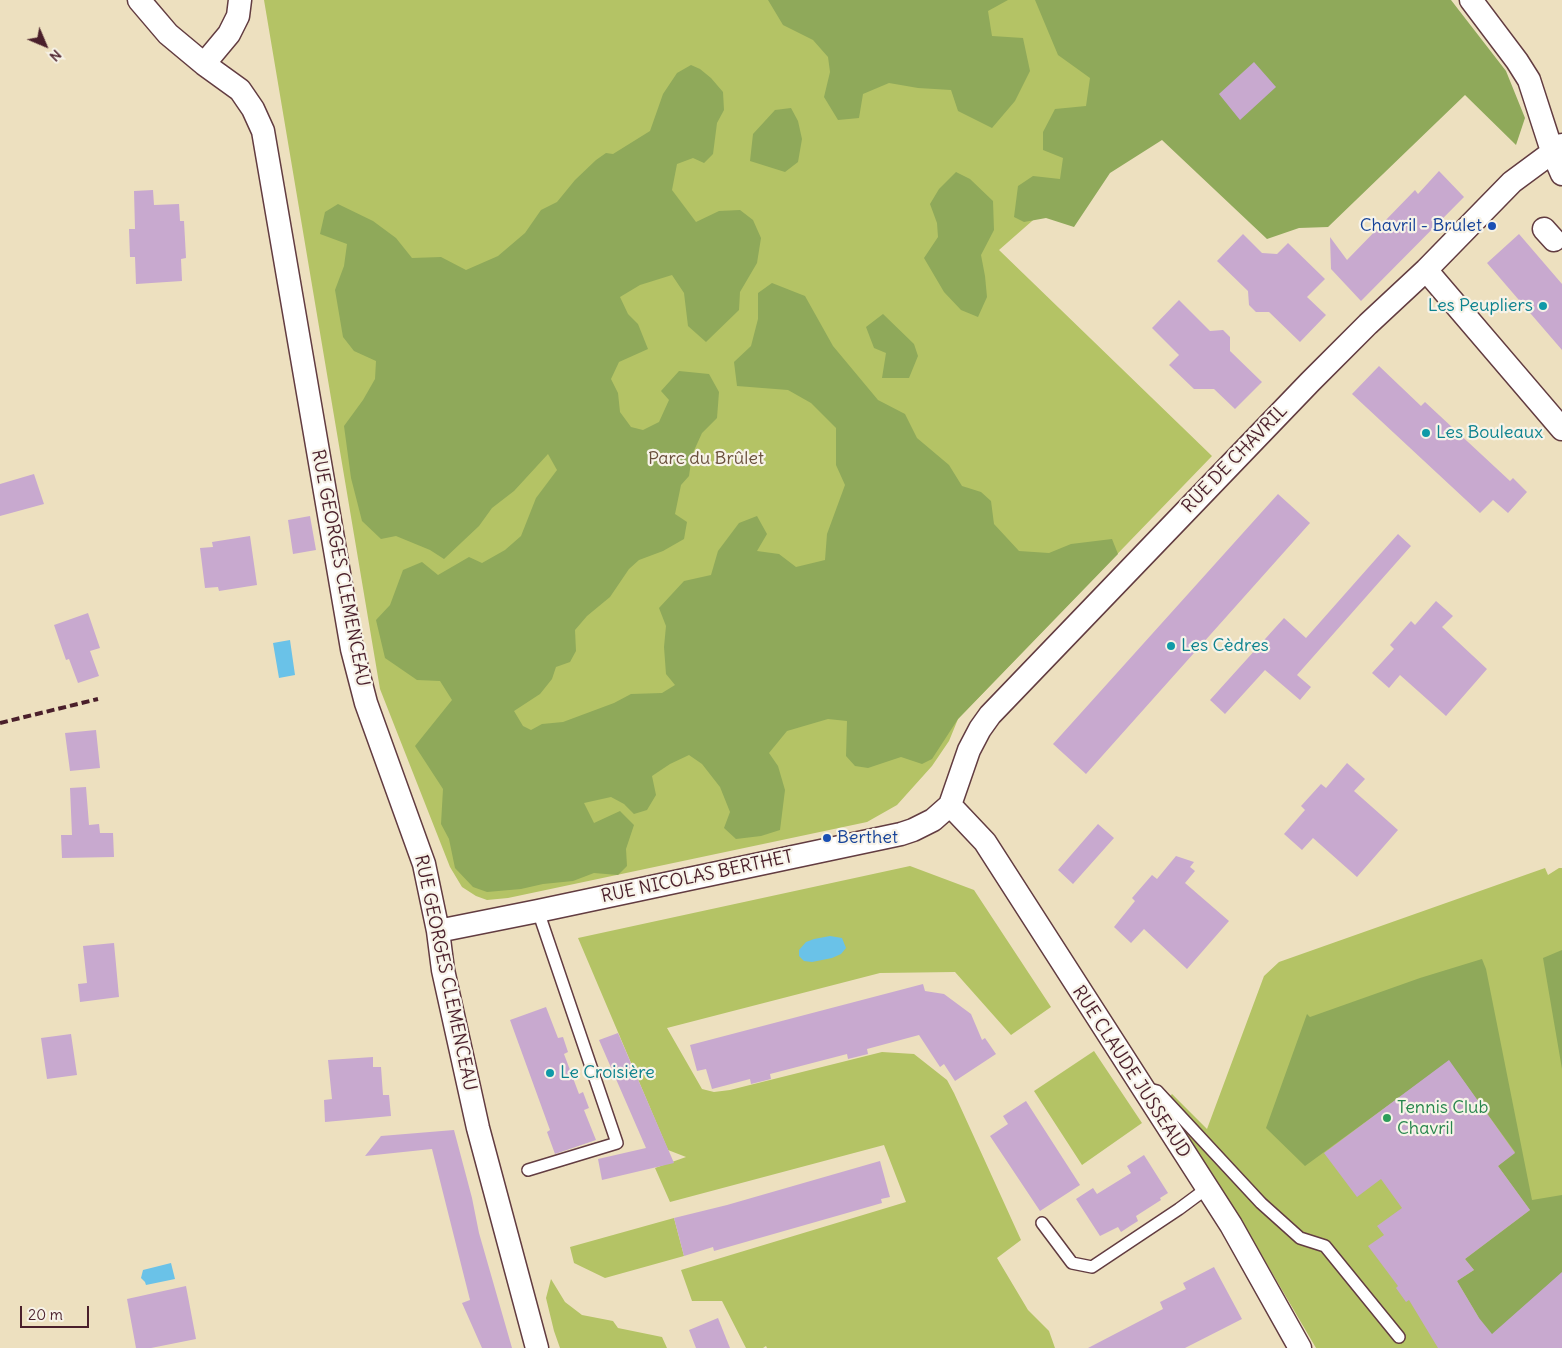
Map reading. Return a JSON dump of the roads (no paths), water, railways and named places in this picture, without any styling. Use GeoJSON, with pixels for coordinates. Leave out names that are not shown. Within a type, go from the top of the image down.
{"type":"FeatureCollection","features":[{"type":"Feature","properties":{"kind":"street","name":"RUE GEORGES CLEMENCEAU"},"geometry":{"type":"LineString","coordinates":[[139,0],[168,34],[204,64],[240,90],[253,109],[263,131],[352,649],[366,703],[424,864],[438,931],[443,970],[478,1128],[537,1348]]}},
{"type":"Feature","properties":{"kind":"street"},"geometry":{"type":"LineString","coordinates":[[204,64],[229,34],[238,16],[240,0]]}},
{"type":"Feature","properties":{"kind":"street"},"geometry":{"type":"LineString","coordinates":[[1471,0],[1518,61],[1529,80],[1557,148],[1562,174]]}},
{"type":"Feature","properties":{"kind":"street","name":"RUE DE CHAVRIL"},"geometry":{"type":"LineString","coordinates":[[950,805],[969,750],[990,715],[1282,410],[1368,324],[1426,270],[1512,182],[1557,148]]}},
{"type":"Feature","properties":{"kind":"street"},"geometry":{"type":"LineString","coordinates":[[1426,270],[1562,429]]}},
{"type":"Feature","properties":{"kind":"street","name":"RUE NICOLAS BERTHET"},"geometry":{"type":"LineString","coordinates":[[438,931],[538,912],[901,834],[934,820],[950,805]]}},
{"type":"Feature","properties":{"kind":"street","name":"RUE CLAUDE JUSSEAUD"},"geometry":{"type":"LineString","coordinates":[[950,805],[985,842],[1206,1189],[1231,1225],[1300,1348]]}},
{"type":"Feature","properties":{"kind":"lane"},"geometry":{"type":"LineString","coordinates":[[528,1170],[617,1143],[538,912]]}},
{"type":"Feature","properties":{"kind":"lane"},"geometry":{"type":"LineString","coordinates":[[1141,1087],[1157,1091],[1261,1203],[1300,1238],[1325,1246],[1399,1337]]}},
{"type":"Feature","properties":{"kind":"lane"},"geometry":{"type":"LineString","coordinates":[[1042,1223],[1072,1262],[1092,1267],[1206,1189]]}},
{"type":"Feature","properties":{"kind":"water"},"geometry":{"type":"Polygon","coordinates":[[[290,640],[295,675],[279,678],[273,643],[290,640]]]}},
{"type":"Feature","properties":{"kind":"water"},"geometry":{"type":"Polygon","coordinates":[[[830,936],[842,938],[846,948],[841,954],[812,962],[804,961],[799,956],[799,950],[806,942],[830,936]]]}},
{"type":"Feature","properties":{"kind":"water"},"geometry":{"type":"Polygon","coordinates":[[[171,1263],[175,1279],[146,1285],[141,1278],[143,1270],[171,1263]]]}},
{"type":"Feature","properties":{"kind":"railway"},"geometry":{"type":"LineString","coordinates":[[0,723],[98,699]]}},
{"type":"Feature","properties":{"kind":"place","name":"Chavril - Brulet"},"geometry":{"type":"Point","coordinates":[1492,226]}},
{"type":"Feature","properties":{"kind":"place","name":"Les Peupliers"},"geometry":{"type":"Point","coordinates":[1543,306]}},
{"type":"Feature","properties":{"kind":"place","name":"Les Bouleaux"},"geometry":{"type":"Point","coordinates":[1426,433]}},
{"type":"Feature","properties":{"kind":"place","name":"Les Cèdres"},"geometry":{"type":"Point","coordinates":[1171,646]}},
{"type":"Feature","properties":{"kind":"place","name":"Berthet"},"geometry":{"type":"Point","coordinates":[827,838]}},
{"type":"Feature","properties":{"kind":"place","name":"Le Croisière"},"geometry":{"type":"Point","coordinates":[550,1073]}},
{"type":"Feature","properties":{"kind":"place","name":"Tennis Club Chavril"},"geometry":{"type":"Point","coordinates":[1387,1118]}},
{"type":"Feature","properties":{"kind":"park label","name":"Parc du Brûlet"},"geometry":{"type":"Point","coordinates":[706,459]}}]}
